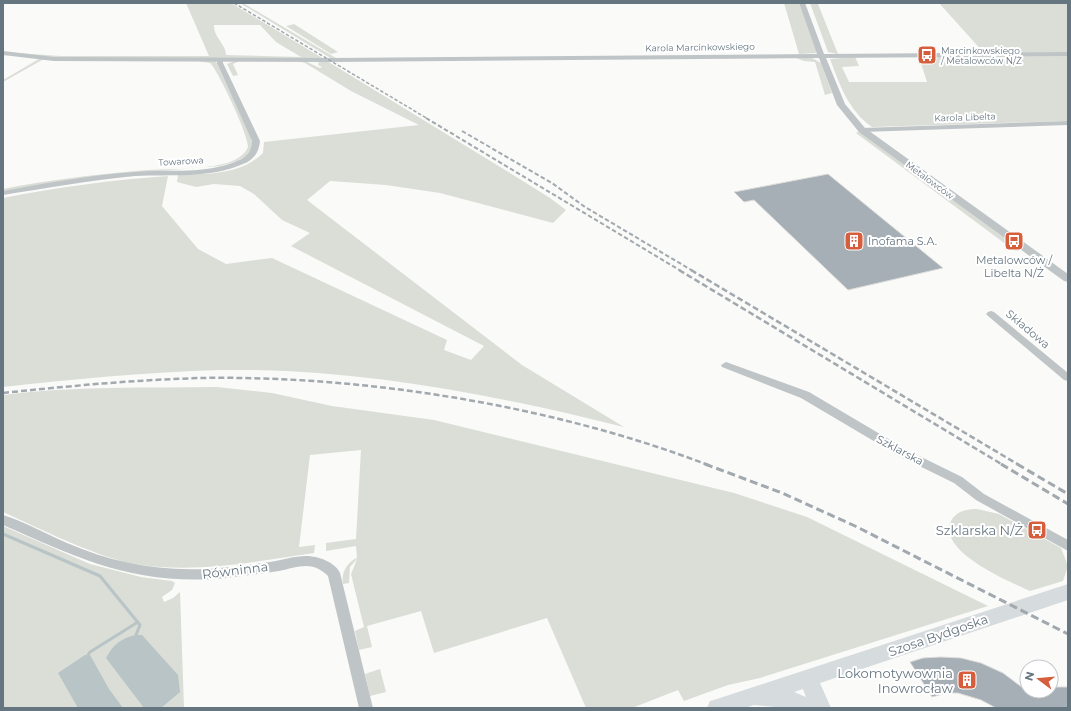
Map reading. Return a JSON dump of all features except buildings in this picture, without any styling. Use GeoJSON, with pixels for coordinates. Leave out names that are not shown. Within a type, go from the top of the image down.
{"type":"FeatureCollection","features":[{"type":"Feature","properties":{"kind":"main road","name":"Szosa Bydgoska"},"geometry":{"type":"LineString","coordinates":[[717,708],[1068,592]]}},
{"type":"Feature","properties":{"kind":"main road"},"geometry":{"type":"LineString","coordinates":[[808,678],[821,708]]}},
{"type":"Feature","properties":{"kind":"main road"},"geometry":{"type":"LineString","coordinates":[[753,696],[788,700],[808,708]]}},
{"type":"Feature","properties":{"kind":"street","name":"Metalowców"},"geometry":{"type":"LineString","coordinates":[[802,3],[837,97],[847,113],[862,130],[1068,279]]}},
{"type":"Feature","properties":{"kind":"street","name":"Karola Marcinkowskiego"},"geometry":{"type":"LineString","coordinates":[[3,53],[54,59],[332,60],[1068,54]]}},
{"type":"Feature","properties":{"kind":"street","name":"Towarowa"},"geometry":{"type":"LineString","coordinates":[[3,193],[102,178],[220,168],[237,164],[249,158],[256,148],[256,141],[220,63],[220,59]]}},
{"type":"Feature","properties":{"kind":"street","name":"Karola Libelta"},"geometry":{"type":"LineString","coordinates":[[862,130],[1068,123]]}},
{"type":"Feature","properties":{"kind":"street","name":"Składowa"},"geometry":{"type":"LineString","coordinates":[[991,314],[1068,378]]}},
{"type":"Feature","properties":{"kind":"street","name":"Szklarska"},"geometry":{"type":"LineString","coordinates":[[726,365],[805,395],[903,453],[958,480],[980,497],[1068,546]]}},
{"type":"Feature","properties":{"kind":"street","name":"Równinna"},"geometry":{"type":"LineString","coordinates":[[3,520],[94,559],[126,568],[153,573],[208,575],[305,561],[317,562],[326,566],[334,573],[366,708]]}},
{"type":"Feature","properties":{"kind":"shaded area"},"geometry":{"type":"Polygon","coordinates":[[[186,3],[231,3],[324,59],[55,58],[3,52],[60,56],[209,56],[186,3]],[[214,25],[214,29],[224,47],[226,55],[301,57],[276,42],[260,25],[214,25]]]}},
{"type":"Feature","properties":{"kind":"shaded area"},"geometry":{"type":"Polygon","coordinates":[[[240,3],[243,3],[336,58],[332,59],[240,3]]]}},
{"type":"Feature","properties":{"kind":"shaded area"},"geometry":{"type":"Polygon","coordinates":[[[784,3],[799,3],[817,53],[799,54],[784,3]]]}},
{"type":"Feature","properties":{"kind":"shaded area"},"geometry":{"type":"Polygon","coordinates":[[[810,3],[823,3],[818,4],[838,54],[828,52],[810,3]]]}},
{"type":"Feature","properties":{"kind":"shaded area"},"geometry":{"type":"Polygon","coordinates":[[[939,3],[1068,3],[1068,53],[984,53],[939,3]]]}},
{"type":"Feature","properties":{"kind":"shaded area"},"geometry":{"type":"Polygon","coordinates":[[[294,24],[338,52],[331,54],[286,26],[294,24]]]}},
{"type":"Feature","properties":{"kind":"shaded area"},"geometry":{"type":"Polygon","coordinates":[[[1068,56],[1068,121],[872,127],[851,105],[841,87],[830,59],[855,57],[859,66],[842,67],[849,82],[927,82],[919,57],[1068,56]]]}},
{"type":"Feature","properties":{"kind":"shaded area"},"geometry":{"type":"Polygon","coordinates":[[[796,58],[812,58],[821,63],[832,93],[825,95],[815,62],[804,61],[796,58]]]}},
{"type":"Feature","properties":{"kind":"shaded area"},"geometry":{"type":"Polygon","coordinates":[[[39,59],[216,61],[251,138],[253,147],[246,156],[237,161],[220,166],[197,168],[216,166],[230,162],[242,155],[248,147],[244,130],[214,68],[210,63],[198,61],[42,60],[3,82],[3,80],[39,59]]]}},
{"type":"Feature","properties":{"kind":"shaded area"},"geometry":{"type":"Polygon","coordinates":[[[237,60],[305,61],[320,68],[322,67],[318,65],[319,61],[327,61],[510,173],[566,210],[553,223],[440,193],[386,185],[330,181],[307,200],[522,365],[624,427],[524,404],[424,385],[322,373],[220,370],[165,372],[3,387],[3,198],[85,184],[168,176],[162,206],[198,249],[226,264],[272,258],[447,340],[444,350],[471,360],[484,346],[291,246],[310,233],[282,220],[254,194],[240,186],[214,184],[196,187],[177,182],[178,175],[223,172],[245,166],[263,153],[264,142],[419,125],[351,91],[305,63],[298,61],[239,61],[233,64],[238,75],[233,76],[227,64],[237,60]]]}},
{"type":"Feature","properties":{"kind":"shaded area"},"geometry":{"type":"Polygon","coordinates":[[[859,131],[1018,247],[1019,251],[1015,251],[856,133],[859,131]]]}},
{"type":"Feature","properties":{"kind":"shaded area"},"geometry":{"type":"Polygon","coordinates":[[[192,168],[136,173],[3,191],[3,189],[53,180],[147,170],[192,168]]]}},
{"type":"Feature","properties":{"kind":"shaded area"},"geometry":{"type":"Polygon","coordinates":[[[217,387],[272,393],[332,406],[434,420],[734,493],[807,517],[988,606],[760,678],[728,685],[684,701],[678,690],[632,708],[586,708],[547,618],[434,653],[421,611],[367,626],[372,647],[359,650],[355,631],[364,627],[351,574],[357,559],[350,567],[349,583],[343,584],[343,576],[346,568],[350,562],[357,558],[356,546],[326,551],[326,543],[356,539],[361,450],[310,455],[299,547],[315,545],[314,553],[222,566],[176,568],[130,563],[99,554],[3,512],[3,395],[56,390],[217,387]]]}},
{"type":"Feature","properties":{"kind":"shaded area"},"geometry":{"type":"Polygon","coordinates":[[[977,509],[999,514],[1061,548],[1068,566],[1063,581],[1030,591],[993,573],[965,554],[955,544],[950,533],[951,521],[962,511],[977,509]]]}},
{"type":"Feature","properties":{"kind":"shaded area"},"geometry":{"type":"Polygon","coordinates":[[[3,526],[90,564],[141,577],[172,581],[175,583],[172,590],[162,597],[164,602],[173,598],[180,592],[184,708],[3,708],[3,526]]]}},
{"type":"Feature","properties":{"kind":"shaded area"},"geometry":{"type":"Polygon","coordinates":[[[142,635],[178,675],[180,692],[161,708],[144,708],[106,658],[118,643],[126,638],[142,635]]]}},
{"type":"Feature","properties":{"kind":"shaded area"},"geometry":{"type":"Polygon","coordinates":[[[85,655],[90,655],[109,689],[123,708],[78,708],[58,673],[85,655]]]}},
{"type":"Feature","properties":{"kind":"shaded area"},"geometry":{"type":"Polygon","coordinates":[[[380,669],[386,692],[370,696],[365,674],[380,669]]]}},
{"type":"Feature","properties":{"kind":"waterway"},"geometry":{"type":"LineString","coordinates":[[3,534],[100,576],[138,622]]}},
{"type":"Feature","properties":{"kind":"waterway"},"geometry":{"type":"LineString","coordinates":[[88,655],[90,652],[138,622]]}},
{"type":"Feature","properties":{"kind":"waterway"},"geometry":{"type":"LineString","coordinates":[[136,635],[140,625],[138,622]]}},
{"type":"Feature","properties":{"kind":"railway"},"geometry":{"type":"LineString","coordinates":[[234,3],[428,119]]}},
{"type":"Feature","properties":{"kind":"railway"},"geometry":{"type":"LineString","coordinates":[[426,118],[681,271]]}},
{"type":"Feature","properties":{"kind":"railway"},"geometry":{"type":"LineString","coordinates":[[462,131],[552,183],[585,207],[693,271]]}},
{"type":"Feature","properties":{"kind":"railway"},"geometry":{"type":"LineString","coordinates":[[679,270],[1003,465]]}},
{"type":"Feature","properties":{"kind":"railway"},"geometry":{"type":"LineString","coordinates":[[691,270],[1019,465]]}},
{"type":"Feature","properties":{"kind":"railway"},"geometry":{"type":"LineString","coordinates":[[3,393],[151,380],[200,378],[263,378],[327,382],[458,398],[523,411],[587,426],[649,444],[708,465]]}},
{"type":"Feature","properties":{"kind":"railway"},"geometry":{"type":"LineString","coordinates":[[705,464],[782,493],[855,526],[1068,634]]}},
{"type":"Feature","properties":{"kind":"railway"},"geometry":{"type":"LineString","coordinates":[[1001,464],[1068,504]]}},
{"type":"Feature","properties":{"kind":"railway"},"geometry":{"type":"LineString","coordinates":[[1017,464],[1068,494]]}},
{"type":"Feature","properties":{"kind":"place","name":"Marcinkowskiego / Metalowców N/Ż"},"geometry":{"type":"Point","coordinates":[927,55]}},
{"type":"Feature","properties":{"kind":"place","name":"Inofama S.A."},"geometry":{"type":"Point","coordinates":[854,241]}},
{"type":"Feature","properties":{"kind":"place","name":"Metalowców / Libelta N/Ż"},"geometry":{"type":"Point","coordinates":[1014,241]}},
{"type":"Feature","properties":{"kind":"place","name":"Szklarska N/Ż"},"geometry":{"type":"Point","coordinates":[1037,530]}},
{"type":"Feature","properties":{"kind":"place","name":"Lokomotywownia Inowrocław"},"geometry":{"type":"Point","coordinates":[967,680]}}]}
